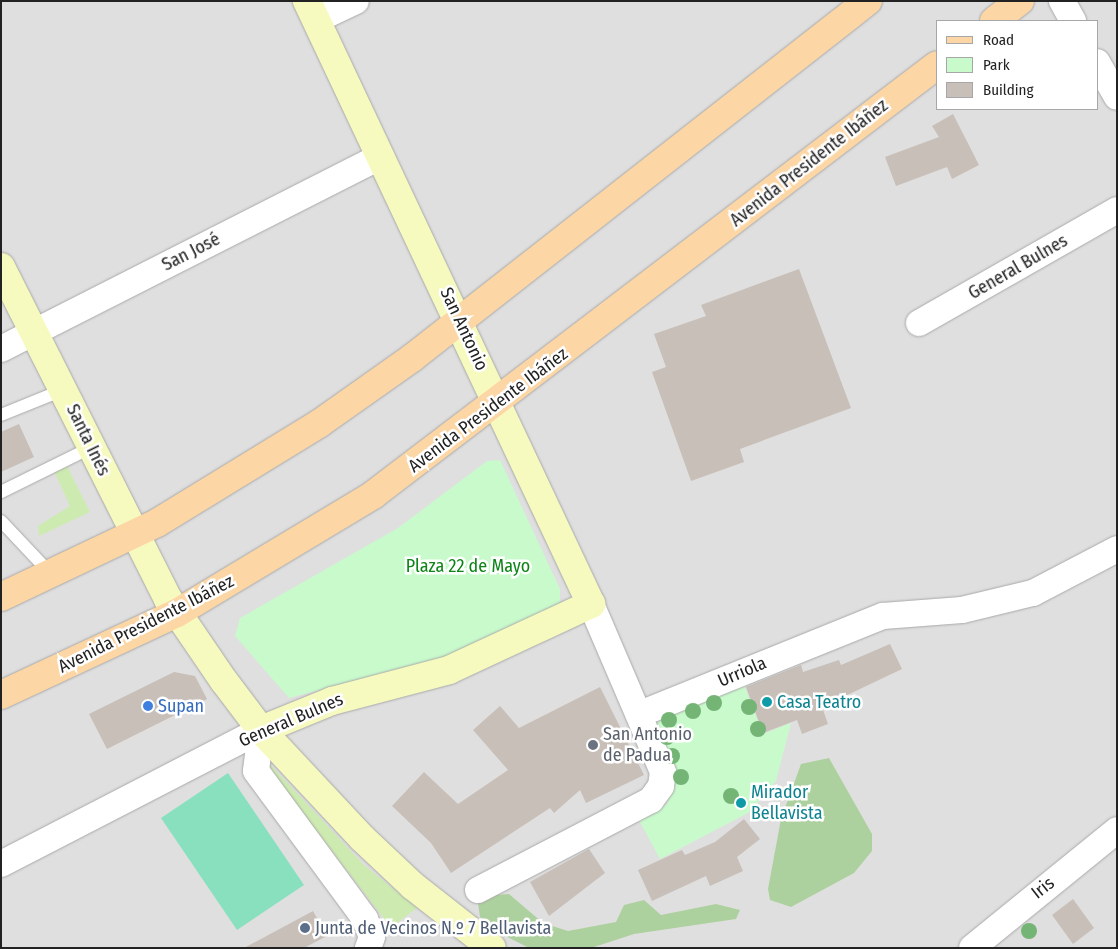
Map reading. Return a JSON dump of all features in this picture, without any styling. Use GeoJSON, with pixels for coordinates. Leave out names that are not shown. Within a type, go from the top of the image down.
{"type":"FeatureCollection","features":[{"type":"Feature","properties":{"kind":"main road"},"geometry":{"type":"LineString","coordinates":[[1,597],[134,535],[320,423],[460,319],[868,1]]}},
{"type":"Feature","properties":{"kind":"main road"},"geometry":{"type":"LineString","coordinates":[[995,20],[1020,1]]}},
{"type":"Feature","properties":{"kind":"main road","name":"San Antonio"},"geometry":{"type":"LineString","coordinates":[[312,11],[460,319],[591,604]]}},
{"type":"Feature","properties":{"kind":"main road","name":"Avenida Presidente Ibáñez"},"geometry":{"type":"LineString","coordinates":[[1,695],[177,612],[373,495],[498,402],[936,66]]}},
{"type":"Feature","properties":{"kind":"main road","name":"Santa Inés"},"geometry":{"type":"LineString","coordinates":[[1,268],[92,447],[134,535],[177,612],[261,730],[388,863],[492,948]]}},
{"type":"Feature","properties":{"kind":"main road","name":"General Bulnes"},"geometry":{"type":"LineString","coordinates":[[261,730],[332,701],[449,670],[591,604]]}},
{"type":"Feature","properties":{"kind":"street"},"geometry":{"type":"LineString","coordinates":[[312,11],[356,1]]}},
{"type":"Feature","properties":{"kind":"street"},"geometry":{"type":"LineString","coordinates":[[1062,1],[1072,20]]}},
{"type":"Feature","properties":{"kind":"street"},"geometry":{"type":"LineString","coordinates":[[1098,64],[1117,97]]}},
{"type":"Feature","properties":{"kind":"street","name":"San José"},"geometry":{"type":"LineString","coordinates":[[1,349],[381,156]]}},
{"type":"Feature","properties":{"kind":"street","name":"General Bulnes"},"geometry":{"type":"LineString","coordinates":[[919,323],[1117,210]]}},
{"type":"Feature","properties":{"kind":"street","name":"Urriola"},"geometry":{"type":"LineString","coordinates":[[640,714],[884,616],[962,610],[1025,596],[1117,549]]}},
{"type":"Feature","properties":{"kind":"street","name":"San Antonio"},"geometry":{"type":"LineString","coordinates":[[591,604],[640,714]]}},
{"type":"Feature","properties":{"kind":"street"},"geometry":{"type":"LineString","coordinates":[[478,890],[651,800],[661,786],[663,772],[640,714]]}},
{"type":"Feature","properties":{"kind":"street"},"geometry":{"type":"LineString","coordinates":[[261,730],[256,771],[349,894],[370,929],[369,947]]}},
{"type":"Feature","properties":{"kind":"street","name":"General Bulnes"},"geometry":{"type":"LineString","coordinates":[[1,864],[261,730]]}},
{"type":"Feature","properties":{"kind":"street","name":"Iris"},"geometry":{"type":"LineString","coordinates":[[985,944],[1117,830]]}},
{"type":"Feature","properties":{"kind":"lane"},"geometry":{"type":"LineString","coordinates":[[1,415],[63,390]]}},
{"type":"Feature","properties":{"kind":"lane"},"geometry":{"type":"LineString","coordinates":[[1,492],[92,447]]}},
{"type":"Feature","properties":{"kind":"lane"},"geometry":{"type":"LineString","coordinates":[[2,523],[51,574]]}},
{"type":"Feature","properties":{"kind":"shaded area"},"geometry":{"type":"Polygon","coordinates":[[[1,1],[1117,1],[1117,948],[1,948],[1,1]]]}},
{"type":"Feature","properties":{"kind":"green space","name":"Plaza 22 de Mayo"},"geometry":{"type":"Polygon","coordinates":[[[500,460],[560,589],[560,606],[440,659],[289,698],[235,636],[240,618],[398,528],[487,461],[500,460]]]}},
{"type":"Feature","properties":{"kind":"green space"},"geometry":{"type":"Polygon","coordinates":[[[67,466],[90,512],[39,536],[38,526],[70,506],[54,471],[67,466]]]}},
{"type":"Feature","properties":{"kind":"green space"},"geometry":{"type":"Polygon","coordinates":[[[743,682],[763,734],[791,723],[776,781],[748,813],[660,859],[639,820],[666,805],[673,790],[656,723],[743,682]]]}},
{"type":"Feature","properties":{"kind":"green space"},"geometry":{"type":"Polygon","coordinates":[[[829,758],[872,834],[872,851],[854,873],[791,907],[770,900],[768,889],[781,819],[801,764],[829,758]]]}},
{"type":"Feature","properties":{"kind":"green space"},"geometry":{"type":"Polygon","coordinates":[[[267,761],[364,865],[417,908],[393,926],[385,920],[266,765],[267,761]]]}},
{"type":"Feature","properties":{"kind":"green space"},"geometry":{"type":"Polygon","coordinates":[[[228,773],[304,885],[237,930],[161,818],[228,773]]]}},
{"type":"Feature","properties":{"kind":"green space"},"geometry":{"type":"Polygon","coordinates":[[[509,894],[543,923],[568,931],[616,922],[624,905],[644,900],[661,915],[716,904],[740,910],[736,919],[634,934],[591,948],[529,948],[498,932],[480,917],[478,903],[484,896],[509,894]]]}},
{"type":"Feature","properties":{"kind":"building"},"geometry":{"type":"Polygon","coordinates":[[[953,114],[979,165],[952,179],[947,167],[896,186],[885,157],[939,137],[932,126],[953,114]]]}},
{"type":"Feature","properties":{"kind":"building"},"geometry":{"type":"Polygon","coordinates":[[[799,269],[851,408],[740,449],[744,462],[691,481],[652,372],[666,367],[654,334],[706,316],[701,305],[799,269]]]}},
{"type":"Feature","properties":{"kind":"building"},"geometry":{"type":"Polygon","coordinates":[[[19,424],[34,457],[1,472],[1,432],[19,424]]]}},
{"type":"Feature","properties":{"kind":"building"},"geometry":{"type":"Polygon","coordinates":[[[890,644],[902,669],[822,707],[828,724],[802,734],[797,720],[763,733],[746,687],[801,665],[803,672],[839,660],[841,665],[890,644]]]}},
{"type":"Feature","properties":{"kind":"building","name":"Supan"},"geometry":{"type":"Polygon","coordinates":[[[174,672],[195,676],[207,699],[107,749],[89,714],[174,672]]]}},
{"type":"Feature","properties":{"kind":"building"},"geometry":{"type":"Polygon","coordinates":[[[600,687],[644,775],[586,803],[580,790],[554,813],[550,808],[451,873],[431,843],[392,806],[424,772],[458,804],[508,770],[473,730],[500,706],[519,728],[600,687]]]}},
{"type":"Feature","properties":{"kind":"building"},"geometry":{"type":"Polygon","coordinates":[[[744,819],[760,839],[737,857],[743,871],[710,886],[706,876],[652,901],[638,870],[682,850],[685,855],[715,842],[744,819]]]}},
{"type":"Feature","properties":{"kind":"building"},"geometry":{"type":"Polygon","coordinates":[[[589,849],[605,873],[549,916],[530,882],[589,849]]]}},
{"type":"Feature","properties":{"kind":"building"},"geometry":{"type":"Polygon","coordinates":[[[1073,899],[1094,928],[1073,944],[1052,915],[1073,899]]]}},
{"type":"Feature","properties":{"kind":"building","name":"Junta de Vecinos N.º 7 Bellavista"},"geometry":{"type":"Polygon","coordinates":[[[313,911],[327,936],[304,948],[244,948],[313,911]]]}},
{"type":"Feature","properties":{"kind":"place","name":"Casa Teatro"},"geometry":{"type":"Point","coordinates":[767,702]}},
{"type":"Feature","properties":{"kind":"place","name":"Supan"},"geometry":{"type":"Point","coordinates":[148,706]}},
{"type":"Feature","properties":{"kind":"place","name":"San Antonio de Padua"},"geometry":{"type":"Point","coordinates":[593,745]}},
{"type":"Feature","properties":{"kind":"place","name":"Mirador Bellavista"},"geometry":{"type":"Point","coordinates":[741,803]}},
{"type":"Feature","properties":{"kind":"place","name":"Junta de Vecinos N.º 7 Bellavista"},"geometry":{"type":"Point","coordinates":[305,928]}}]}
